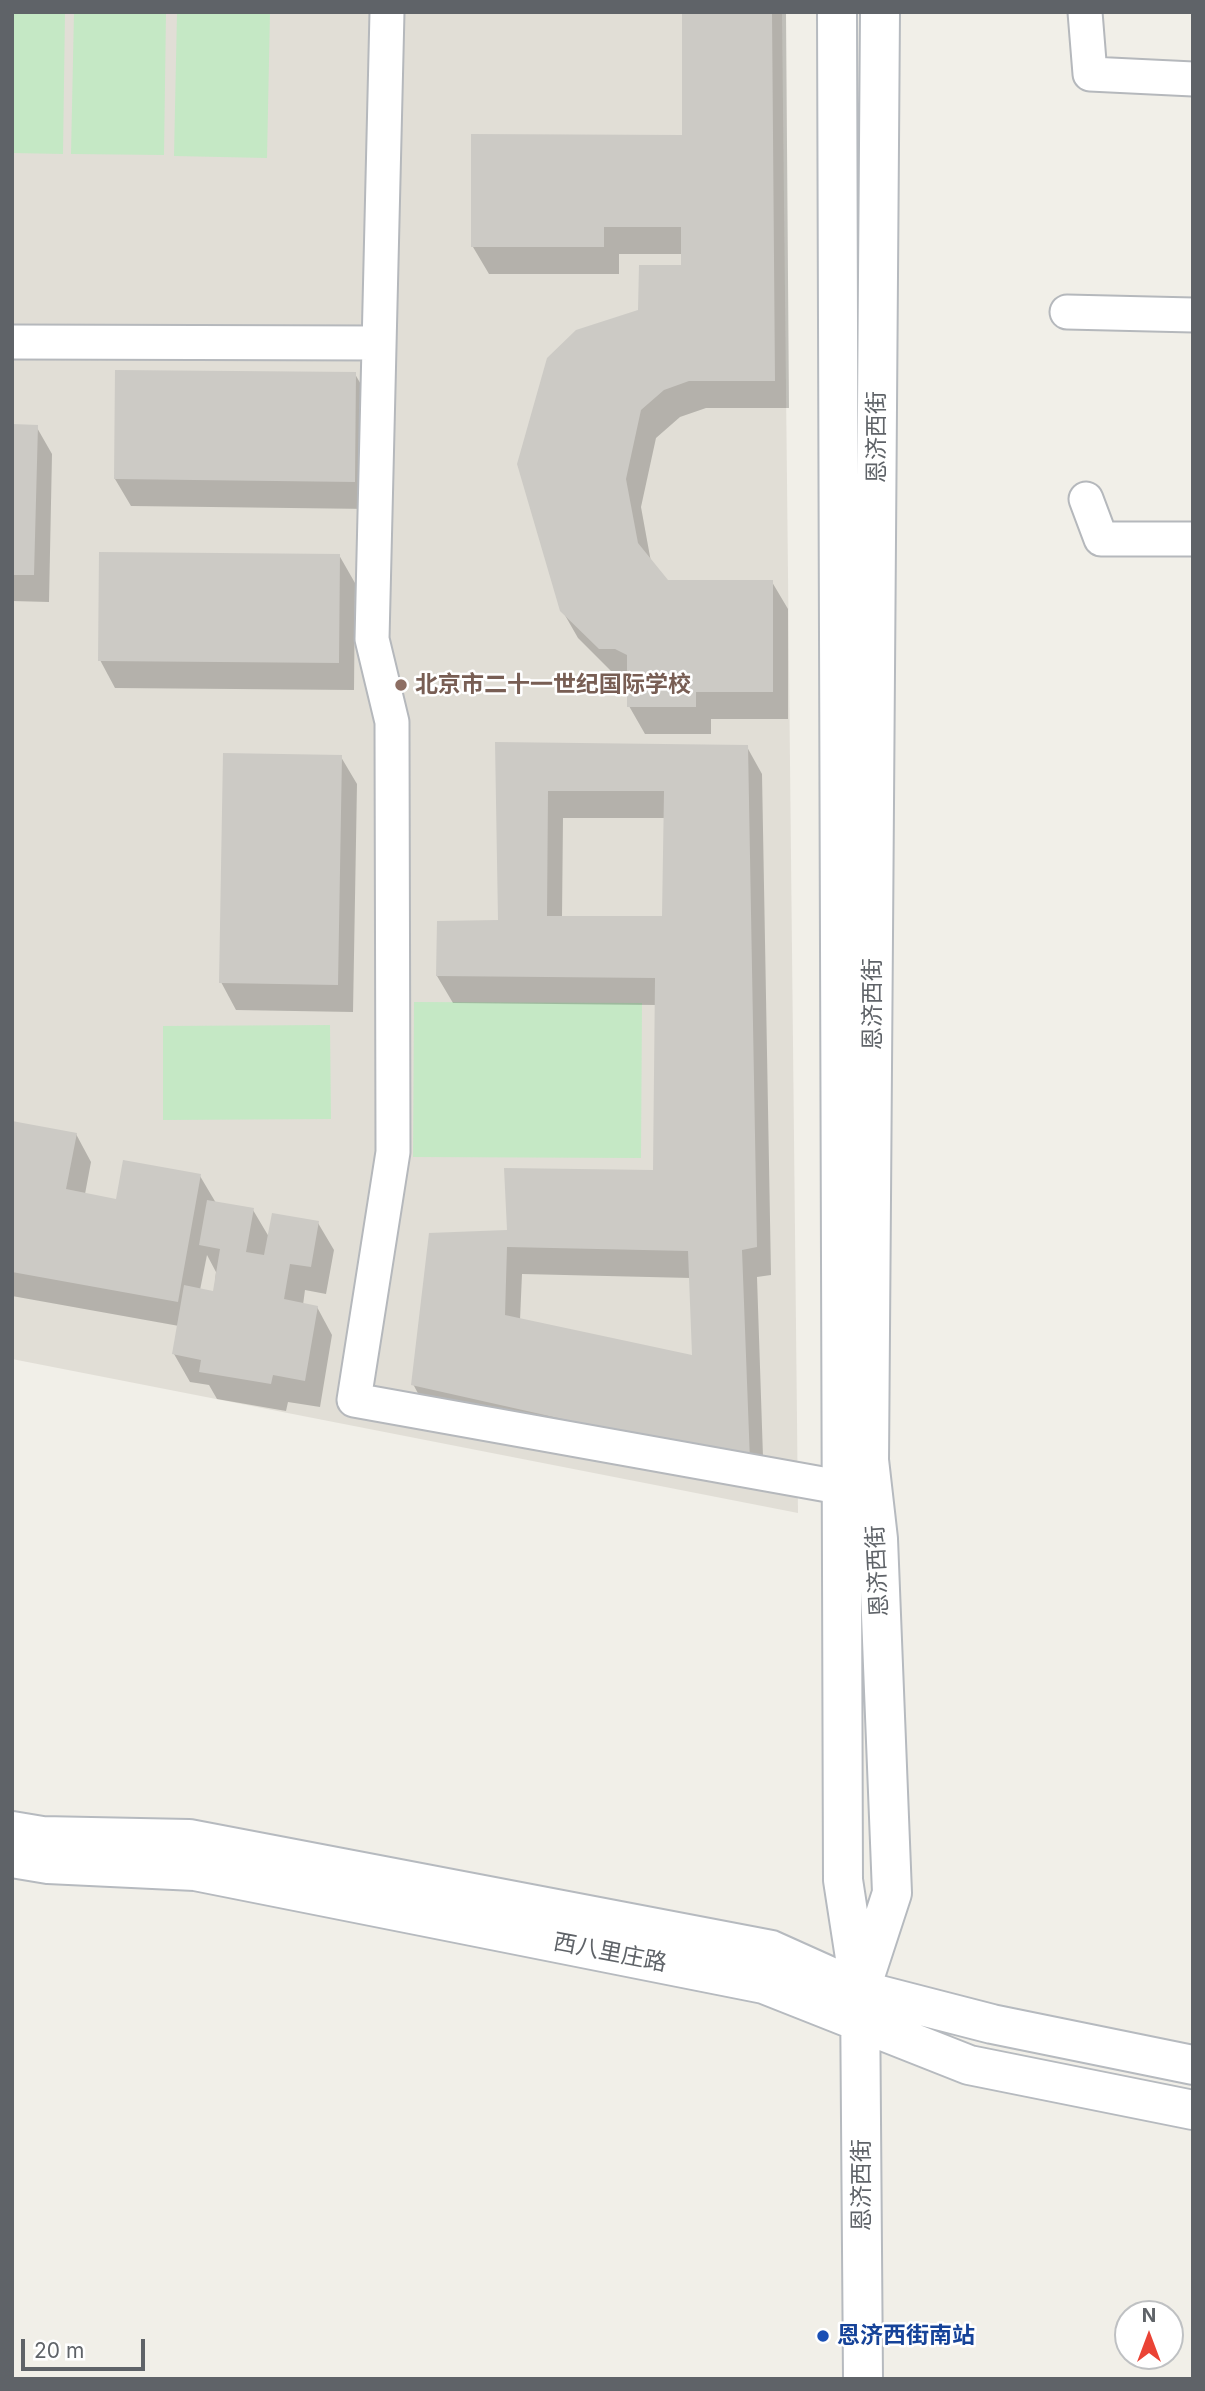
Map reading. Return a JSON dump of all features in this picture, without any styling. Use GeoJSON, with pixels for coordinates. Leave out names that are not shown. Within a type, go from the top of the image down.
{"type":"FeatureCollection","features":[{"type":"Feature","properties":{"kind":"street"},"geometry":{"type":"LineString","coordinates":[[387,12],[372,639],[392,722],[393,1152],[354,1400],[857,1490]]}},
{"type":"Feature","properties":{"kind":"street","name":"恩济西街"},"geometry":{"type":"LineString","coordinates":[[837,12],[857,1490],[878,1539],[892,1893],[860,2006],[863,2379]]}},
{"type":"Feature","properties":{"kind":"street","name":"恩济西街"},"geometry":{"type":"LineString","coordinates":[[857,1490],[869,1446],[880,12]]}},
{"type":"Feature","properties":{"kind":"street"},"geometry":{"type":"LineString","coordinates":[[1085,12],[1090,74],[1193,79]]}},
{"type":"Feature","properties":{"kind":"street"},"geometry":{"type":"LineString","coordinates":[[1068,312],[1193,315]]}},
{"type":"Feature","properties":{"kind":"street"},"geometry":{"type":"LineString","coordinates":[[12,342],[379,343]]}},
{"type":"Feature","properties":{"kind":"street"},"geometry":{"type":"LineString","coordinates":[[1086,499],[1101,538],[1193,538]]}},
{"type":"Feature","properties":{"kind":"street","name":"西八里庄路"},"geometry":{"type":"LineString","coordinates":[[12,1831],[42,1836],[189,1839],[771,1951],[860,2006],[969,2065],[1193,2110]]}},
{"type":"Feature","properties":{"kind":"street","name":"西八里庄路"},"geometry":{"type":"LineString","coordinates":[[12,1858],[48,1864],[195,1871],[765,1984],[860,2006],[992,2024],[1193,2065]]}},
{"type":"Feature","properties":{"kind":"shaded area","name":"北京市二十一世纪国际学校"},"geometry":{"type":"Polygon","coordinates":[[[12,12],[782,12],[798,1513],[12,1359],[12,12]]]}},
{"type":"Feature","properties":{"kind":"green space"},"geometry":{"type":"Polygon","coordinates":[[[12,12],[65,12],[63,154],[12,153],[12,12]]]}},
{"type":"Feature","properties":{"kind":"green space"},"geometry":{"type":"Polygon","coordinates":[[[74,12],[166,12],[164,155],[71,154],[74,12]]]}},
{"type":"Feature","properties":{"kind":"green space"},"geometry":{"type":"Polygon","coordinates":[[[177,12],[270,12],[267,158],[174,156],[177,12]]]}},
{"type":"Feature","properties":{"kind":"green space"},"geometry":{"type":"Polygon","coordinates":[[[414,1002],[642,1003],[641,1158],[413,1157],[414,1002]]]}},
{"type":"Feature","properties":{"kind":"green space"},"geometry":{"type":"Polygon","coordinates":[[[330,1025],[331,1119],[163,1120],[163,1026],[330,1025]]]}},
{"type":"Feature","properties":{"kind":"building"},"geometry":{"type":"Polygon","coordinates":[[[682,12],[772,12],[775,381],[689,381],[664,390],[641,410],[626,479],[638,543],[668,580],[773,580],[773,692],[696,692],[696,707],[627,707],[627,655],[615,649],[599,649],[560,611],[517,464],[547,358],[576,330],[638,310],[639,265],[681,265],[681,227],[604,227],[604,247],[471,247],[471,134],[682,135],[682,12]]]}},
{"type":"Feature","properties":{"kind":"building"},"geometry":{"type":"Polygon","coordinates":[[[115,370],[356,372],[355,482],[114,479],[115,370]]]}},
{"type":"Feature","properties":{"kind":"building"},"geometry":{"type":"Polygon","coordinates":[[[12,424],[38,425],[34,575],[12,575],[12,424]]]}},
{"type":"Feature","properties":{"kind":"building"},"geometry":{"type":"Polygon","coordinates":[[[99,552],[340,554],[339,663],[98,661],[99,552]]]}},
{"type":"Feature","properties":{"kind":"building"},"geometry":{"type":"Polygon","coordinates":[[[495,742],[748,745],[757,1247],[742,1250],[750,1461],[411,1385],[429,1233],[507,1230],[504,1168],[653,1170],[655,978],[436,976],[437,921],[498,920],[495,742]],[[548,791],[547,916],[662,916],[664,791],[548,791]],[[507,1247],[505,1315],[692,1355],[688,1251],[507,1247]]]}},
{"type":"Feature","properties":{"kind":"building"},"geometry":{"type":"Polygon","coordinates":[[[223,753],[342,755],[338,985],[219,983],[223,753]]]}},
{"type":"Feature","properties":{"kind":"building"},"geometry":{"type":"Polygon","coordinates":[[[12,1121],[77,1133],[66,1189],[116,1199],[123,1160],[201,1174],[178,1302],[12,1272],[12,1121]]]}},
{"type":"Feature","properties":{"kind":"building"},"geometry":{"type":"Polygon","coordinates":[[[207,1200],[254,1208],[246,1252],[264,1255],[272,1213],[319,1221],[311,1267],[290,1264],[284,1299],[318,1306],[305,1381],[273,1375],[271,1384],[199,1372],[201,1360],[172,1354],[184,1285],[213,1291],[220,1249],[199,1245],[207,1200]]]}},
{"type":"Feature","properties":{"kind":"place","name":"北京市二十一世纪国际学校"},"geometry":{"type":"Point","coordinates":[401,685]}},
{"type":"Feature","properties":{"kind":"place","name":"恩济西街南站"},"geometry":{"type":"Point","coordinates":[823,2336]}}]}
